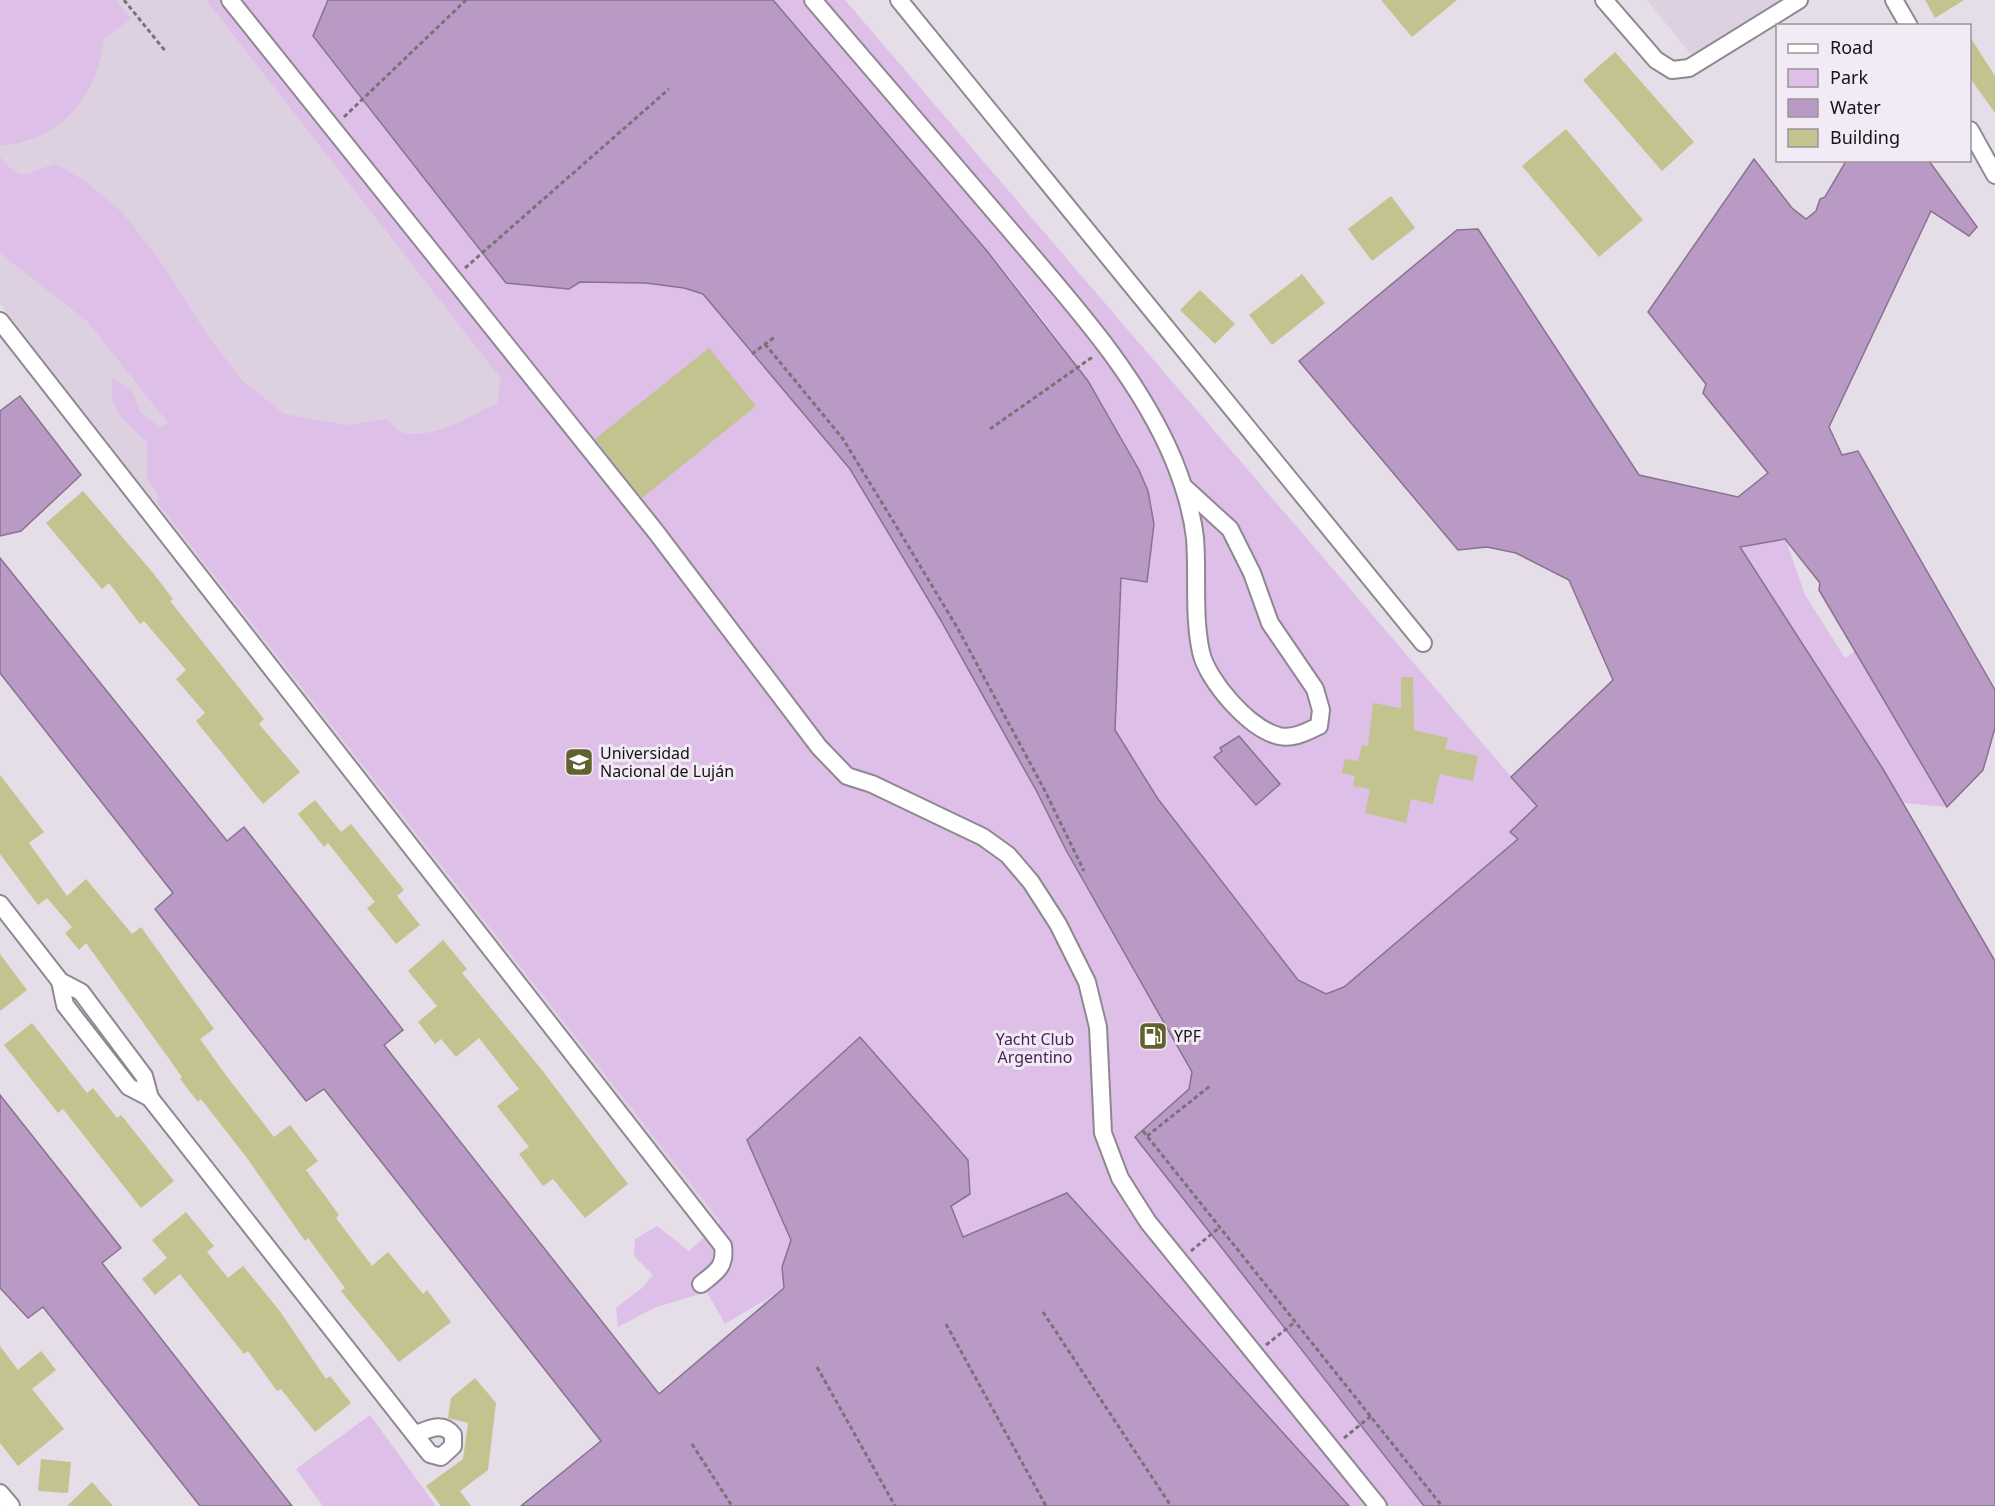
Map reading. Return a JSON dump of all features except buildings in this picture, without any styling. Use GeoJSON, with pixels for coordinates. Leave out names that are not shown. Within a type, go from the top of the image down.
{"type":"FeatureCollection","features":[{"type":"Feature","properties":{"kind":"street"},"geometry":{"type":"LineString","coordinates":[[230,0],[656,532],[819,747],[848,776],[872,784],[983,837],[1008,855],[1031,882],[1058,924],[1087,982],[1098,1027],[1101,1113],[1111,1158],[1132,1199],[1378,1506]]}},
{"type":"Feature","properties":{"kind":"street"},"geometry":{"type":"LineString","coordinates":[[813,0],[1070,301],[1152,414],[1184,487],[1195,539],[1197,623],[1205,666],[1237,709],[1278,736],[1300,735],[1319,726],[1321,710],[1315,689],[1270,623],[1252,573],[1230,529],[1184,487]]}},
{"type":"Feature","properties":{"kind":"street"},"geometry":{"type":"LineString","coordinates":[[899,0],[1423,642]]}},
{"type":"Feature","properties":{"kind":"street"},"geometry":{"type":"LineString","coordinates":[[1604,0],[1656,60],[1672,70],[1689,68],[1799,0]]}},
{"type":"Feature","properties":{"kind":"street"},"geometry":{"type":"LineString","coordinates":[[1894,0],[1908,24]]}},
{"type":"Feature","properties":{"kind":"street"},"geometry":{"type":"LineString","coordinates":[[1971,132],[1995,175]]}},
{"type":"Feature","properties":{"kind":"street"},"geometry":{"type":"LineString","coordinates":[[0,321],[723,1246],[722,1268],[701,1284]]}},
{"type":"Feature","properties":{"kind":"street"},"geometry":{"type":"LineString","coordinates":[[0,904],[60,981],[81,992],[144,1076],[150,1098],[416,1434]]}},
{"type":"Feature","properties":{"kind":"street"},"geometry":{"type":"LineString","coordinates":[[0,1493],[11,1506]]}},
{"type":"Feature","properties":{"kind":"path"},"geometry":{"type":"LineString","coordinates":[[124,0],[166,52]]}},
{"type":"Feature","properties":{"kind":"path"},"geometry":{"type":"LineString","coordinates":[[333,128],[466,0]]}},
{"type":"Feature","properties":{"kind":"path"},"geometry":{"type":"LineString","coordinates":[[453,278],[669,89]]}},
{"type":"Feature","properties":{"kind":"path"},"geometry":{"type":"LineString","coordinates":[[752,354],[776,336]]}},
{"type":"Feature","properties":{"kind":"path"},"geometry":{"type":"LineString","coordinates":[[765,344],[843,439],[898,529],[958,629],[1044,789],[1084,871]]}},
{"type":"Feature","properties":{"kind":"path"},"geometry":{"type":"LineString","coordinates":[[990,429],[1078,368]]}},
{"type":"Feature","properties":{"kind":"path"},"geometry":{"type":"LineString","coordinates":[[1147,1136],[1210,1086]]}},
{"type":"Feature","properties":{"kind":"path"},"geometry":{"type":"LineString","coordinates":[[1143,1131],[1442,1506]]}},
{"type":"Feature","properties":{"kind":"path"},"geometry":{"type":"LineString","coordinates":[[1180,1261],[1220,1227]]}},
{"type":"Feature","properties":{"kind":"path"},"geometry":{"type":"LineString","coordinates":[[1043,1312],[1171,1506]]}},
{"type":"Feature","properties":{"kind":"path"},"geometry":{"type":"LineString","coordinates":[[1256,1354],[1295,1322]]}},
{"type":"Feature","properties":{"kind":"path"},"geometry":{"type":"LineString","coordinates":[[946,1324],[1046,1506]]}},
{"type":"Feature","properties":{"kind":"path"},"geometry":{"type":"LineString","coordinates":[[818,1367],[895,1506]]}},
{"type":"Feature","properties":{"kind":"path"},"geometry":{"type":"LineString","coordinates":[[1359,1425],[1371,1416]]}},
{"type":"Feature","properties":{"kind":"path"},"geometry":{"type":"LineString","coordinates":[[692,1444],[732,1506]]}},
{"type":"Feature","properties":{"kind":"shaded area","name":"Universidad Nacional de Luján"},"geometry":{"type":"Polygon","coordinates":[[[0,0],[206,0],[501,379],[788,1229],[785,1288],[764,1307],[741,1252],[0,304],[0,0]]]}},
{"type":"Feature","properties":{"kind":"shaded area"},"geometry":{"type":"Polygon","coordinates":[[[1647,0],[1780,0],[1694,58],[1647,0]]]}},
{"type":"Feature","properties":{"kind":"green space"},"geometry":{"type":"Polygon","coordinates":[[[0,0],[116,0],[131,19],[104,39],[93,80],[84,97],[72,112],[58,125],[41,135],[22,142],[0,146],[0,0]]]}},
{"type":"Feature","properties":{"kind":"green space","name":"Yacht Club Argentino"},"geometry":{"type":"Polygon","coordinates":[[[206,0],[328,0],[314,36],[506,283],[568,289],[580,282],[646,283],[684,288],[703,294],[850,469],[940,619],[1037,792],[1066,850],[1192,1072],[1189,1089],[1136,1138],[1424,1506],[1349,1506],[1067,1194],[963,1238],[950,1206],[788,1229],[791,1240],[782,1267],[785,1288],[725,1324],[707,1292],[656,1307],[618,1327],[616,1308],[642,1288],[653,1275],[634,1256],[635,1239],[657,1226],[689,1251],[721,1222],[156,501],[159,497],[147,477],[147,442],[125,421],[115,407],[113,378],[133,392],[140,412],[160,427],[168,423],[88,322],[0,253],[0,157],[20,174],[31,173],[56,164],[85,181],[123,213],[162,264],[208,336],[242,380],[284,414],[347,425],[386,419],[404,433],[416,434],[440,430],[497,403],[501,379],[206,0]]]}},
{"type":"Feature","properties":{"kind":"green space"},"geometry":{"type":"Polygon","coordinates":[[[773,0],[845,0],[1537,807],[1511,831],[1518,839],[1344,987],[1326,994],[1298,980],[1158,799],[1115,730],[1121,578],[1148,491],[1111,420],[1090,385],[1043,319],[966,225],[773,0]]]}},
{"type":"Feature","properties":{"kind":"green space"},"geometry":{"type":"Polygon","coordinates":[[[1785,538],[1805,595],[1845,658],[1855,651],[1947,807],[1903,803],[1739,547],[1785,538]]]}},
{"type":"Feature","properties":{"kind":"green space"},"geometry":{"type":"Polygon","coordinates":[[[370,1415],[436,1506],[323,1506],[296,1469],[370,1415]]]}},
{"type":"Feature","properties":{"kind":"water"},"geometry":{"type":"Polygon","coordinates":[[[328,0],[773,0],[987,251],[1088,381],[1139,470],[1148,491],[1154,524],[1147,582],[1121,578],[1115,730],[1158,799],[1298,980],[1326,994],[1344,987],[1518,839],[1510,832],[1537,806],[1511,777],[1613,680],[1569,580],[1516,553],[1487,547],[1458,550],[1299,361],[1457,230],[1478,229],[1639,475],[1738,497],[1768,473],[1703,393],[1706,384],[1648,312],[1754,159],[1792,208],[1806,219],[1816,211],[1820,199],[1825,197],[1845,162],[1930,162],[1977,227],[1969,236],[1931,211],[1829,427],[1842,455],[1858,451],[1995,690],[1995,728],[1983,770],[1947,807],[1819,590],[1820,583],[1785,539],[1740,547],[1883,769],[1995,961],[1995,1506],[1424,1506],[1135,1137],[1189,1089],[1192,1072],[1066,850],[1037,792],[940,619],[850,469],[703,294],[684,288],[646,283],[580,282],[569,289],[506,283],[313,36],[328,0]]]}},
{"type":"Feature","properties":{"kind":"water"},"geometry":{"type":"Polygon","coordinates":[[[20,396],[81,475],[21,531],[0,536],[0,411],[20,396]]]}},
{"type":"Feature","properties":{"kind":"water"},"geometry":{"type":"Polygon","coordinates":[[[0,558],[227,841],[244,827],[403,1030],[384,1045],[659,1394],[784,1288],[782,1267],[791,1240],[747,1140],[860,1037],[968,1160],[970,1194],[951,1206],[963,1237],[1067,1193],[1349,1506],[521,1506],[601,1441],[324,1089],[306,1101],[155,909],[173,893],[0,673],[0,558]]]}},
{"type":"Feature","properties":{"kind":"water"},"geometry":{"type":"Polygon","coordinates":[[[1239,736],[1280,784],[1256,805],[1214,757],[1222,751],[1220,748],[1239,736]]]}},
{"type":"Feature","properties":{"kind":"water"},"geometry":{"type":"Polygon","coordinates":[[[0,1095],[121,1248],[102,1263],[292,1506],[200,1506],[43,1307],[28,1318],[0,1288],[0,1095]]]}},
{"type":"Feature","properties":{"kind":"place","name":"Universidad Nacional de Luján"},"geometry":{"type":"Point","coordinates":[579,762]}},
{"type":"Feature","properties":{"kind":"place","name":"YPF"},"geometry":{"type":"Point","coordinates":[1153,1036]}}]}
